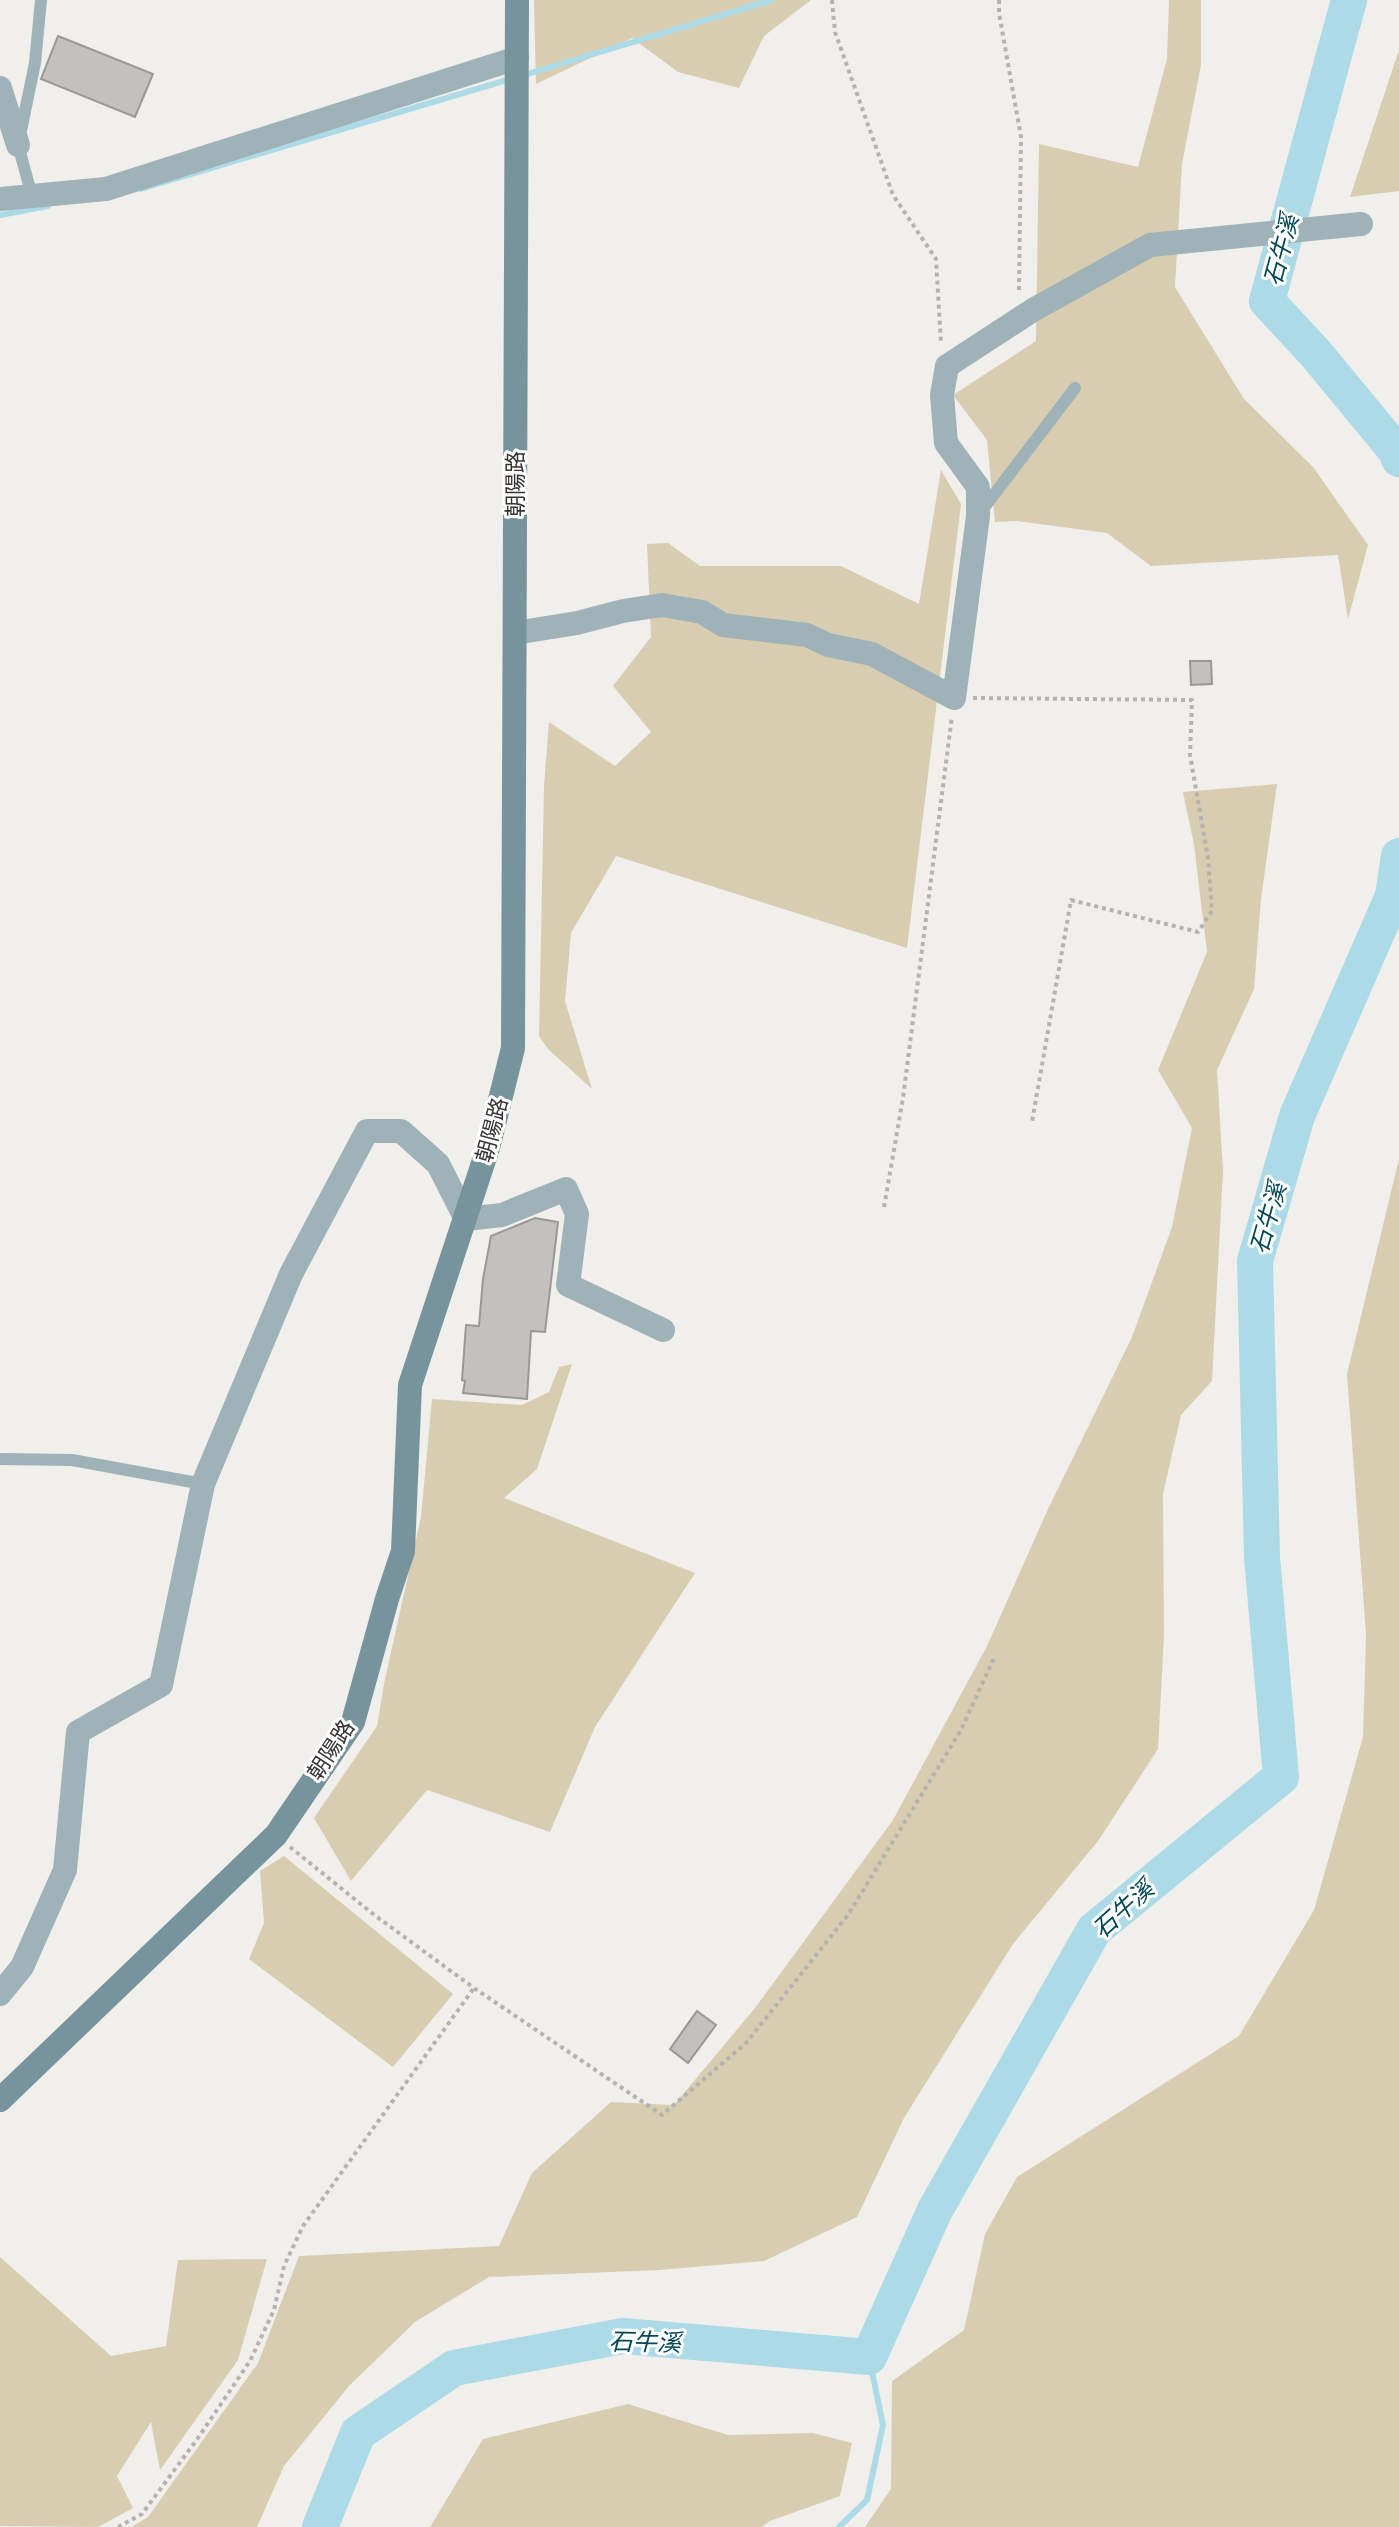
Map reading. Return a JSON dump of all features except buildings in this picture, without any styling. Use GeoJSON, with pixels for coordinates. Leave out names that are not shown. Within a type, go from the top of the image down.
{"type":"FeatureCollection","features":[{"type":"Feature","properties":{"kind":"main road","name":"朝陽路"},"geometry":{"type":"LineString","coordinates":[[0,2100],[276,1835],[353,1722],[403,1551],[410,1385],[488,1148],[513,1048],[517,0]]}},
{"type":"Feature","properties":{"kind":"street"},"geometry":{"type":"LineString","coordinates":[[0,199],[106,189],[517,58]]}},
{"type":"Feature","properties":{"kind":"street"},"geometry":{"type":"LineString","coordinates":[[0,88],[18,145]]}},
{"type":"Feature","properties":{"kind":"street"},"geometry":{"type":"LineString","coordinates":[[515,633],[662,605],[702,612],[723,625],[807,635],[828,645],[872,654],[954,698],[978,516],[978,487],[946,443],[942,395],[947,366],[1019,319],[1150,245],[1361,224]]}},
{"type":"Feature","properties":{"kind":"street"},"geometry":{"type":"LineString","coordinates":[[0,1994],[22,1967],[65,1870],[78,1732],[161,1685],[203,1484],[291,1274],[367,1131],[401,1131],[438,1164],[466,1219],[502,1215],[566,1189],[577,1214],[568,1285],[663,1330]]}},
{"type":"Feature","properties":{"kind":"lane"},"geometry":{"type":"LineString","coordinates":[[32,196],[18,145],[35,63],[41,0]]}},
{"type":"Feature","properties":{"kind":"lane"},"geometry":{"type":"LineString","coordinates":[[978,516],[1075,388]]}},
{"type":"Feature","properties":{"kind":"lane"},"geometry":{"type":"LineString","coordinates":[[0,1459],[72,1460],[203,1484]]}},
{"type":"Feature","properties":{"kind":"path"},"geometry":{"type":"LineString","coordinates":[[832,0],[835,32],[893,195],[936,259],[939,336],[947,366]]}},
{"type":"Feature","properties":{"kind":"path"},"geometry":{"type":"LineString","coordinates":[[999,0],[1021,137],[1019,319]]}},
{"type":"Feature","properties":{"kind":"path"},"geometry":{"type":"LineString","coordinates":[[884,1207],[903,1098],[954,698],[1192,700],[1190,755],[1208,858],[1212,911],[1198,932],[1071,900],[1032,1122]]}},
{"type":"Feature","properties":{"kind":"path"},"geometry":{"type":"LineString","coordinates":[[276,1835],[373,1914],[474,1988],[662,2115],[746,2043],[848,1915],[961,1730],[994,1658]]}},
{"type":"Feature","properties":{"kind":"path"},"geometry":{"type":"LineString","coordinates":[[118,2527],[142,2514],[241,2374],[274,2310],[284,2266],[303,2226],[474,1988]]}},
{"type":"Feature","properties":{"kind":"shaded area"},"geometry":{"type":"Polygon","coordinates":[[[534,0],[811,0],[764,36],[739,88],[678,72],[632,38],[536,84],[534,0]]]}},
{"type":"Feature","properties":{"kind":"shaded area"},"geometry":{"type":"Polygon","coordinates":[[[1169,0],[1201,0],[1201,65],[1182,164],[1175,287],[1244,399],[1313,467],[1368,545],[1348,619],[1338,555],[1151,566],[1107,533],[1017,521],[995,522],[987,440],[953,395],[1036,341],[1039,144],[1138,167],[1167,59],[1169,0]]]}},
{"type":"Feature","properties":{"kind":"shaded area"},"geometry":{"type":"Polygon","coordinates":[[[1399,50],[1399,191],[1350,197],[1399,50]]]}},
{"type":"Feature","properties":{"kind":"shaded area"},"geometry":{"type":"Polygon","coordinates":[[[941,470],[961,504],[907,948],[616,856],[571,933],[565,1001],[592,1089],[548,1049],[539,1036],[544,786],[549,722],[615,766],[651,732],[613,686],[651,637],[647,544],[668,543],[700,566],[841,566],[919,604],[941,470]]]}},
{"type":"Feature","properties":{"kind":"shaded area"},"geometry":{"type":"Polygon","coordinates":[[[1277,784],[1261,899],[1254,989],[1217,1070],[1223,1171],[1212,1381],[1181,1415],[1163,1494],[1164,1635],[1158,1749],[1098,1841],[1013,1944],[904,2118],[857,2217],[764,2261],[659,2270],[489,2277],[415,2322],[349,2386],[284,2466],[257,2527],[132,2527],[148,2517],[258,2363],[299,2256],[499,2246],[532,2173],[611,2102],[674,2105],[755,2008],[893,1820],[987,1646],[1048,1509],[1132,1337],[1172,1227],[1192,1128],[1158,1070],[1207,952],[1194,845],[1183,792],[1277,784]]]}},
{"type":"Feature","properties":{"kind":"shaded area"},"geometry":{"type":"Polygon","coordinates":[[[1399,1159],[1399,2527],[865,2527],[891,2489],[892,2381],[964,2330],[985,2234],[1017,2177],[1239,2036],[1314,1910],[1363,1737],[1366,1635],[1347,1374],[1399,1159]]]}},
{"type":"Feature","properties":{"kind":"shaded area"},"geometry":{"type":"Polygon","coordinates":[[[572,1364],[537,1469],[504,1498],[695,1573],[595,1727],[550,1832],[427,1790],[351,1881],[314,1818],[377,1726],[421,1517],[432,1399],[522,1405],[549,1392],[559,1367],[572,1364]]]}},
{"type":"Feature","properties":{"kind":"shaded area"},"geometry":{"type":"Polygon","coordinates":[[[284,1856],[453,1994],[393,2067],[249,1959],[264,1923],[260,1871],[284,1856]]]}},
{"type":"Feature","properties":{"kind":"shaded area"},"geometry":{"type":"Polygon","coordinates":[[[0,2257],[111,2356],[166,2346],[178,2260],[267,2259],[238,2360],[160,2470],[151,2422],[117,2476],[133,2508],[98,2527],[0,2526],[0,2257]]]}},
{"type":"Feature","properties":{"kind":"shaded area"},"geometry":{"type":"Polygon","coordinates":[[[628,2404],[728,2435],[813,2433],[852,2443],[840,2496],[770,2521],[762,2527],[430,2527],[483,2439],[628,2404]]]}},
{"type":"Feature","properties":{"kind":"waterway"},"geometry":{"type":"LineString","coordinates":[[521,76],[772,0]]}},
{"type":"Feature","properties":{"kind":"waterway","name":"石牛溪"},"geometry":{"type":"LineString","coordinates":[[1349,0],[1267,301],[1316,354],[1397,452],[1399,459]]}},
{"type":"Feature","properties":{"kind":"waterway"},"geometry":{"type":"LineString","coordinates":[[141,189],[510,79]]}},
{"type":"Feature","properties":{"kind":"waterway"},"geometry":{"type":"LineString","coordinates":[[0,215],[48,206]]}},
{"type":"Feature","properties":{"kind":"waterway","name":"石牛溪"},"geometry":{"type":"LineString","coordinates":[[320,2527],[358,2433],[454,2368],[623,2336],[869,2357],[935,2210],[1094,1930],[1281,1777],[1262,1557],[1255,1261],[1297,1116],[1393,896],[1399,856]]}},
{"type":"Feature","properties":{"kind":"waterway"},"geometry":{"type":"LineString","coordinates":[[839,2527],[867,2500],[883,2425],[869,2357]]}}]}
